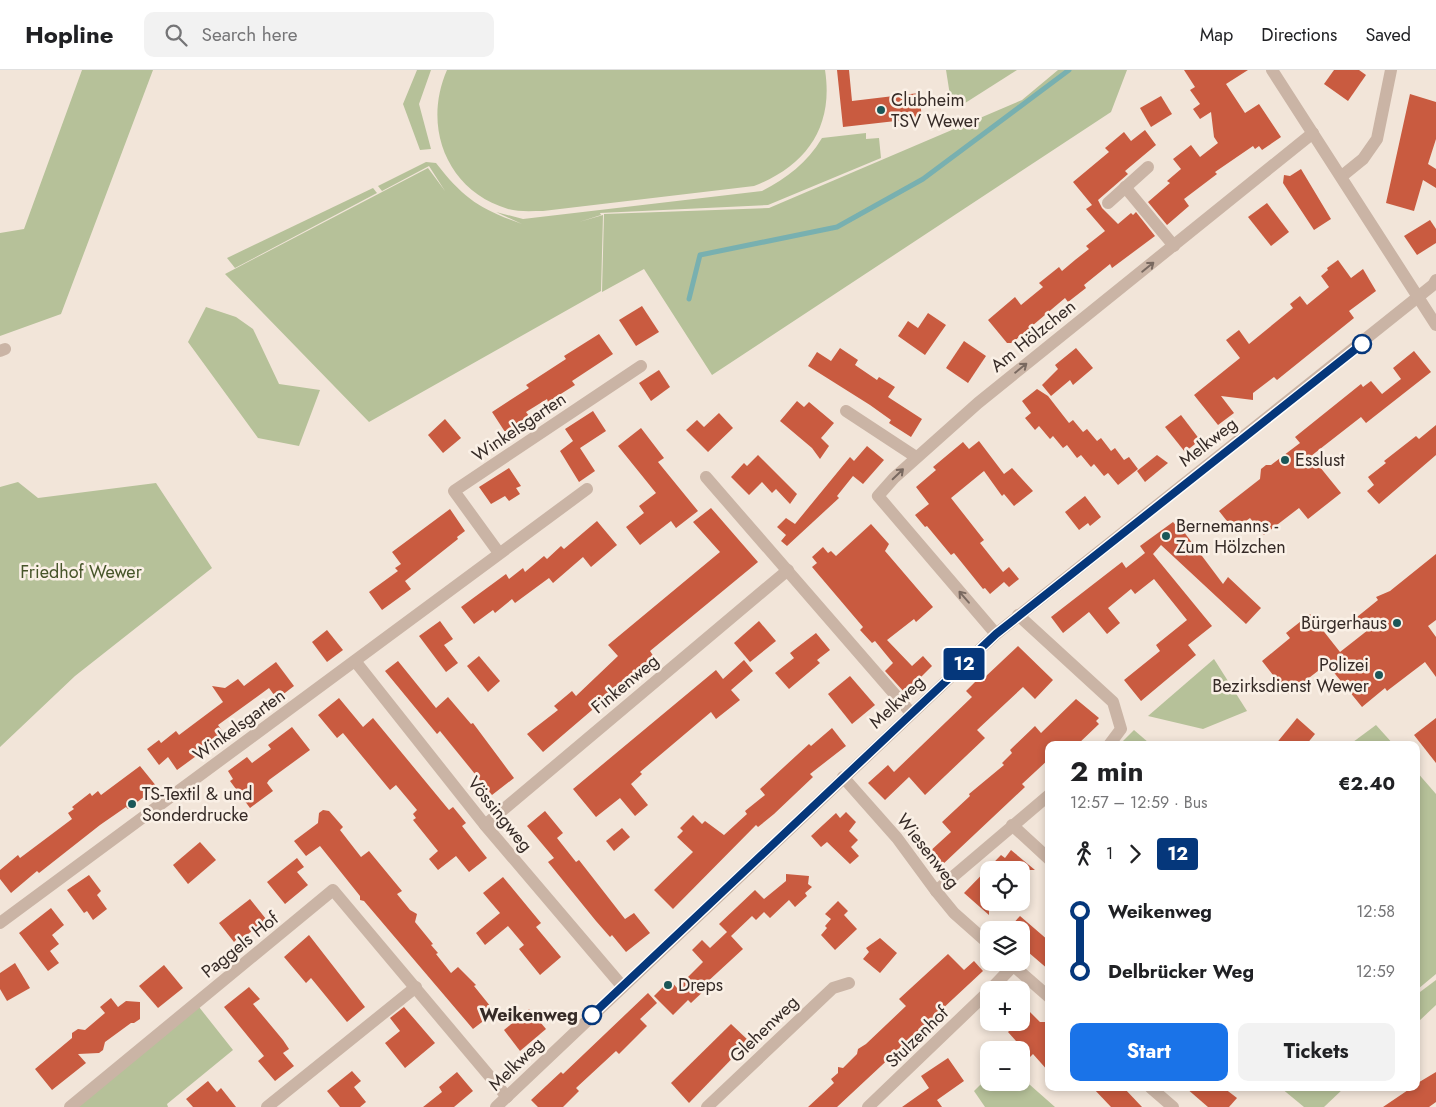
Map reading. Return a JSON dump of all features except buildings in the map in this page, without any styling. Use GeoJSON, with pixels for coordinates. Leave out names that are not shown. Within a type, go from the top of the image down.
{"type":"FeatureCollection","features":[{"type":"Feature","properties":{"kind":"street"},"geometry":{"type":"LineString","coordinates":[[1272,70],[1342,176],[1436,325]]}},
{"type":"Feature","properties":{"kind":"street"},"geometry":{"type":"LineString","coordinates":[[1342,176],[1363,159],[1377,139],[1391,70]]}},
{"type":"Feature","properties":{"kind":"street","name":"Am Hölzchen"},"geometry":{"type":"LineString","coordinates":[[996,634],[878,496],[916,457],[978,403],[1313,132]]}},
{"type":"Feature","properties":{"kind":"street"},"geometry":{"type":"LineString","coordinates":[[1108,203],[1148,167]]}},
{"type":"Feature","properties":{"kind":"street"},"geometry":{"type":"LineString","coordinates":[[1125,187],[1174,246]]}},
{"type":"Feature","properties":{"kind":"street","name":"Melkweg"},"geometry":{"type":"LineString","coordinates":[[496,1107],[996,634],[1418,298],[1436,280]]}},
{"type":"Feature","properties":{"kind":"street","name":"Winkelsgarten"},"geometry":{"type":"LineString","coordinates":[[498,553],[454,491],[641,366]]}},
{"type":"Feature","properties":{"kind":"street"},"geometry":{"type":"LineString","coordinates":[[846,411],[916,457]]}},
{"type":"Feature","properties":{"kind":"street"},"geometry":{"type":"LineString","coordinates":[[706,477],[911,713]]}},
{"type":"Feature","properties":{"kind":"street","name":"Winkelsgarten"},"geometry":{"type":"LineString","coordinates":[[0,923],[587,489]]}},
{"type":"Feature","properties":{"kind":"street","name":"Finkenweg"},"geometry":{"type":"LineString","coordinates":[[486,825],[788,570]]}},
{"type":"Feature","properties":{"kind":"street"},"geometry":{"type":"LineString","coordinates":[[1018,615],[1112,702],[1121,729],[1112,741]]}},
{"type":"Feature","properties":{"kind":"street","name":"Vössingweg"},"geometry":{"type":"LineString","coordinates":[[355,660],[486,825],[622,986]]}},
{"type":"Feature","properties":{"kind":"street","name":"Wiesenweg"},"geometry":{"type":"LineString","coordinates":[[843,777],[897,838],[954,913],[980,936]]}},
{"type":"Feature","properties":{"kind":"street"},"geometry":{"type":"LineString","coordinates":[[936,891],[1045,798]]}},
{"type":"Feature","properties":{"kind":"street"},"geometry":{"type":"LineString","coordinates":[[1012,826],[1045,855]]}},
{"type":"Feature","properties":{"kind":"street","name":"Paggels Hof"},"geometry":{"type":"LineString","coordinates":[[70,1107],[334,890],[507,1097]]}},
{"type":"Feature","properties":{"kind":"street","name":"Stulzenhof"},"geometry":{"type":"LineString","coordinates":[[997,981],[1005,971]]}},
{"type":"Feature","properties":{"kind":"street"},"geometry":{"type":"LineString","coordinates":[[1019,971],[1045,994]]}},
{"type":"Feature","properties":{"kind":"street","name":"Glehenweg"},"geometry":{"type":"LineString","coordinates":[[708,1107],[833,988],[849,982]]}},
{"type":"Feature","properties":{"kind":"street"},"geometry":{"type":"LineString","coordinates":[[267,1107],[416,987]]}},
{"type":"Feature","properties":{"kind":"street","name":"Stulzenhof"},"geometry":{"type":"LineString","coordinates":[[868,1107],[980,999]]}},
{"type":"Feature","properties":{"kind":"street"},"geometry":{"type":"LineString","coordinates":[[1154,1091],[1173,1107]]}},
{"type":"Feature","properties":{"kind":"green space"},"geometry":{"type":"Polygon","coordinates":[[[82,70],[153,70],[61,314],[0,336],[0,233],[24,229],[82,70]]]}},
{"type":"Feature","properties":{"kind":"green space"},"geometry":{"type":"Polygon","coordinates":[[[417,70],[431,70],[419,104],[431,149],[420,150],[403,104],[417,70]]]}},
{"type":"Feature","properties":{"kind":"green space"},"geometry":{"type":"Polygon","coordinates":[[[447,70],[825,70],[827,91],[825,109],[820,126],[802,156],[772,178],[754,186],[543,211],[521,211],[508,209],[487,200],[469,188],[455,172],[445,154],[439,134],[437,113],[440,92],[447,70]]]}},
{"type":"Feature","properties":{"kind":"green space"},"geometry":{"type":"Polygon","coordinates":[[[946,70],[1017,70],[962,105],[951,102],[946,70]]]}},
{"type":"Feature","properties":{"kind":"green space"},"geometry":{"type":"Polygon","coordinates":[[[1058,70],[1127,70],[1111,112],[712,375],[644,269],[602,292],[604,214],[769,208],[1022,100],[1058,70]]]}},
{"type":"Feature","properties":{"kind":"green space"},"geometry":{"type":"Polygon","coordinates":[[[866,133],[866,139],[879,138],[881,158],[768,205],[600,213],[601,215],[579,222],[603,215],[601,291],[369,422],[225,274],[428,168],[445,191],[429,166],[382,191],[378,186],[426,162],[436,163],[455,186],[484,208],[522,224],[496,212],[523,219],[762,191],[796,169],[810,155],[822,138],[866,133]]]}},
{"type":"Feature","properties":{"kind":"green space"},"geometry":{"type":"Polygon","coordinates":[[[373,188],[377,193],[235,268],[227,258],[373,188]]]}},
{"type":"Feature","properties":{"kind":"green space"},"geometry":{"type":"Polygon","coordinates":[[[206,307],[236,317],[253,329],[279,384],[320,390],[299,446],[258,438],[188,342],[206,307]]]}},
{"type":"Feature","properties":{"kind":"green space","name":"Friedhof Wewer"},"geometry":{"type":"Polygon","coordinates":[[[18,482],[38,498],[156,483],[212,568],[75,676],[0,747],[0,487],[18,482]]]}},
{"type":"Feature","properties":{"kind":"green space"},"geometry":{"type":"Polygon","coordinates":[[[1214,659],[1247,711],[1203,729],[1148,716],[1214,659]]]}},
{"type":"Feature","properties":{"kind":"green space"},"geometry":{"type":"Polygon","coordinates":[[[1376,725],[1390,741],[1354,741],[1376,725]]]}},
{"type":"Feature","properties":{"kind":"green space"},"geometry":{"type":"Polygon","coordinates":[[[1134,730],[1147,741],[1123,741],[1134,730]]]}},
{"type":"Feature","properties":{"kind":"green space"},"geometry":{"type":"Polygon","coordinates":[[[1420,776],[1436,794],[1436,974],[1420,987],[1420,776]]]}},
{"type":"Feature","properties":{"kind":"green space"},"geometry":{"type":"Polygon","coordinates":[[[1436,980],[1436,1005],[1420,1020],[1420,992],[1436,980]]]}},
{"type":"Feature","properties":{"kind":"green space"},"geometry":{"type":"Polygon","coordinates":[[[199,1007],[233,1050],[167,1104],[168,1107],[77,1107],[199,1007]]]}},
{"type":"Feature","properties":{"kind":"green space"},"geometry":{"type":"Polygon","coordinates":[[[980,1085],[980,1091],[1030,1091],[1030,1085],[1055,1107],[985,1107],[974,1091],[980,1085]]]}},
{"type":"Feature","properties":{"kind":"green space"},"geometry":{"type":"Polygon","coordinates":[[[1285,1091],[1341,1091],[1324,1107],[1304,1107],[1285,1091]]]}},
{"type":"Feature","properties":{"kind":"waterway"},"geometry":{"type":"LineString","coordinates":[[689,299],[700,255],[837,227],[923,179],[1069,70]]}},
{"type":"Feature","properties":{"kind":"bus line","name":"12"},"geometry":{"type":"LineString","coordinates":[[592,1015],[996,634],[1362,344]]}},
{"type":"Feature","properties":{"kind":"place","name":"Clubheim TSV Wewer"},"geometry":{"type":"Point","coordinates":[881,110]}},
{"type":"Feature","properties":{"kind":"place","name":"Esslust"},"geometry":{"type":"Point","coordinates":[1285,460]}},
{"type":"Feature","properties":{"kind":"place","name":"Bernemanns - Zum Hölzchen"},"geometry":{"type":"Point","coordinates":[1166,536]}},
{"type":"Feature","properties":{"kind":"place","name":"Bürgerhaus"},"geometry":{"type":"Point","coordinates":[1397,623]}},
{"type":"Feature","properties":{"kind":"place","name":"Polizei Bezirksdienst Wewer"},"geometry":{"type":"Point","coordinates":[1379,675]}},
{"type":"Feature","properties":{"kind":"place","name":"TS-Textil & und Sonderdrucke"},"geometry":{"type":"Point","coordinates":[132,804]}},
{"type":"Feature","properties":{"kind":"place","name":"Dreps"},"geometry":{"type":"Point","coordinates":[668,985]}},
{"type":"Feature","properties":{"kind":"place","name":"Weikenweg"},"geometry":{"type":"Point","coordinates":[592,1015]}}]}
